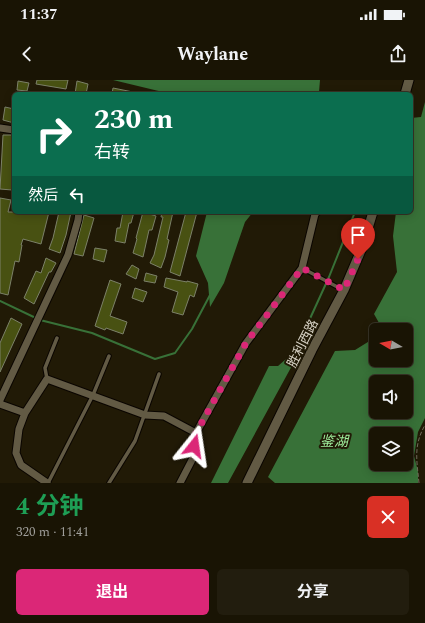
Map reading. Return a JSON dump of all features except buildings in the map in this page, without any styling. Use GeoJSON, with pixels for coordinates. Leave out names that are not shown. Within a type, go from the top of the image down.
{"type":"FeatureCollection","features":[{"type":"Feature","properties":{"kind":"street"},"geometry":{"type":"LineString","coordinates":[[406,92],[409,80]]}},
{"type":"Feature","properties":{"kind":"street"},"geometry":{"type":"LineString","coordinates":[[0,128],[12,130]]}},
{"type":"Feature","properties":{"kind":"street"},"geometry":{"type":"LineString","coordinates":[[0,400],[68,255],[79,214]]}},
{"type":"Feature","properties":{"kind":"street"},"geometry":{"type":"LineString","coordinates":[[180,483],[193,458],[196,433],[246,343],[302,268],[315,214]]}},
{"type":"Feature","properties":{"kind":"street","name":"胜利西路"},"geometry":{"type":"LineString","coordinates":[[247,483],[312,350],[344,290],[362,248],[372,214]]}},
{"type":"Feature","properties":{"kind":"street"},"geometry":{"type":"LineString","coordinates":[[48,483],[21,465],[16,453],[19,429],[25,413],[47,379],[145,415],[164,416],[196,433]]}},
{"type":"Feature","properties":{"kind":"street"},"geometry":{"type":"LineString","coordinates":[[0,404],[25,413]]}},
{"type":"Feature","properties":{"kind":"lane"},"geometry":{"type":"LineString","coordinates":[[302,268],[344,290]]}},
{"type":"Feature","properties":{"kind":"lane"},"geometry":{"type":"LineString","coordinates":[[47,379],[45,368],[57,338]]}},
{"type":"Feature","properties":{"kind":"lane"},"geometry":{"type":"LineString","coordinates":[[48,483],[93,395],[109,356]]}},
{"type":"Feature","properties":{"kind":"lane"},"geometry":{"type":"LineString","coordinates":[[109,483],[134,441],[160,374]]}},
{"type":"Feature","properties":{"kind":"path"},"geometry":{"type":"LineString","coordinates":[[419,483],[416,455],[421,433],[425,425]]}},
{"type":"Feature","properties":{"kind":"water"},"geometry":{"type":"Polygon","coordinates":[[[113,80],[320,80],[319,92],[163,92],[113,80]]]}},
{"type":"Feature","properties":{"kind":"water","name":"鉴湖"},"geometry":{"type":"Polygon","coordinates":[[[425,102],[425,418],[418,432],[414,456],[418,471],[418,483],[275,483],[268,477],[335,351],[355,350],[369,341],[369,367],[413,367],[413,323],[379,323],[374,314],[397,272],[393,236],[396,214],[413,214],[413,118],[421,117],[425,102]]]}},
{"type":"Feature","properties":{"kind":"water"},"geometry":{"type":"Polygon","coordinates":[[[206,214],[251,214],[245,222],[224,283],[210,307],[208,283],[196,256],[206,214]]]}},
{"type":"Feature","properties":{"kind":"water"},"geometry":{"type":"Polygon","coordinates":[[[286,359],[294,362],[228,483],[211,483],[269,366],[278,366],[286,359]]]}},
{"type":"Feature","properties":{"kind":"waterway"},"geometry":{"type":"LineString","coordinates":[[288,363],[292,358],[329,277],[354,214]]}},
{"type":"Feature","properties":{"kind":"waterway"},"geometry":{"type":"LineString","coordinates":[[0,301],[40,320],[92,333],[155,359],[175,353],[192,329],[210,295]]}},
{"type":"Feature","properties":{"kind":"route"},"geometry":{"type":"LineString","coordinates":[[194,446],[196,433],[246,343],[302,268],[344,290],[358,259]]}}]}
